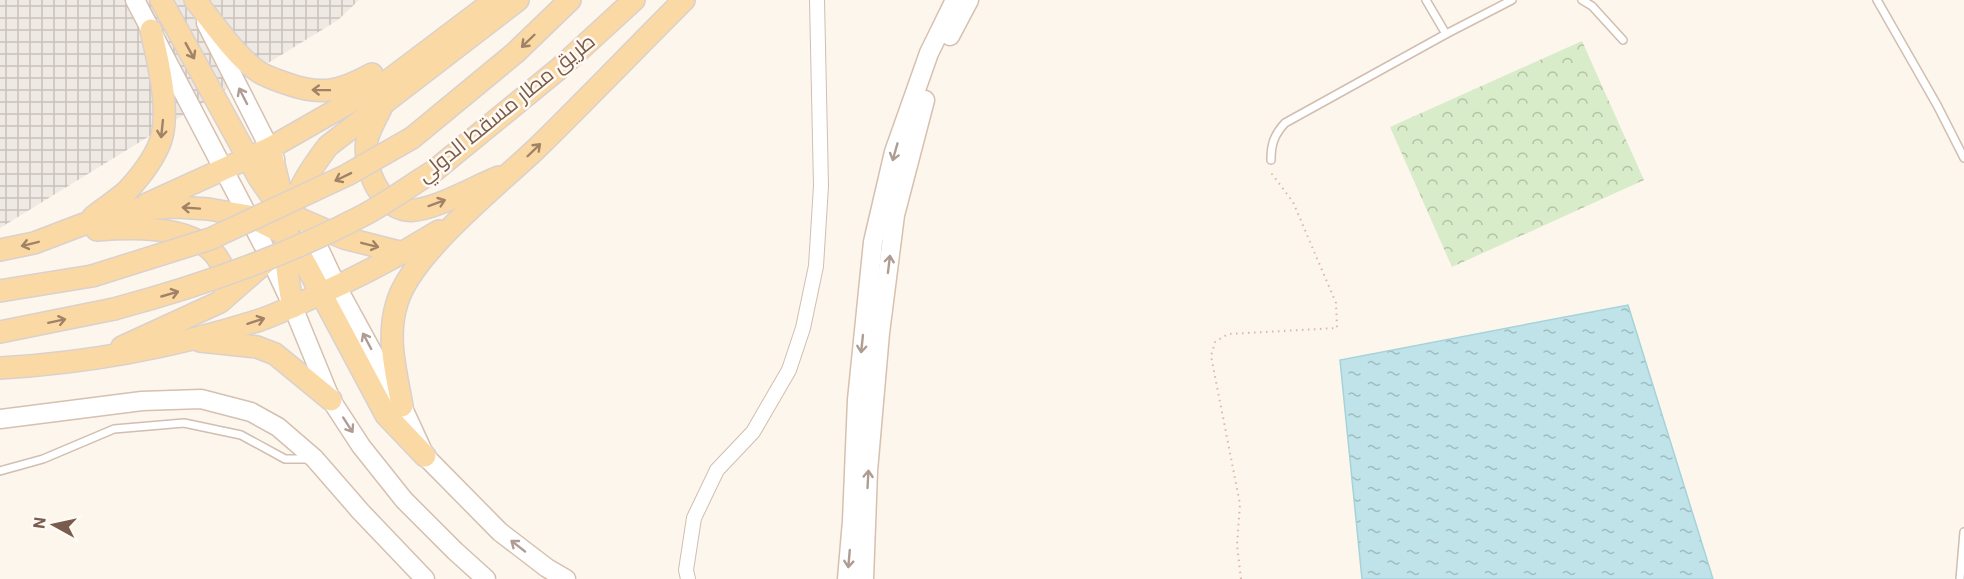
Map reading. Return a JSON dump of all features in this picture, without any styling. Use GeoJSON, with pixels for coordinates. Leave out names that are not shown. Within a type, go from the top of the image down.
{"type":"FeatureCollection","features":[{"type":"Feature","properties":{"kind":"main road"},"geometry":{"type":"LineString","coordinates":[[161,0],[259,178],[289,217],[329,290],[386,415],[425,456]]}},
{"type":"Feature","properties":{"kind":"main road"},"geometry":{"type":"LineString","coordinates":[[194,0],[239,53],[259,72],[302,89],[327,91],[352,85],[450,34]]}},
{"type":"Feature","properties":{"kind":"main road"},"geometry":{"type":"LineString","coordinates":[[0,250],[34,243],[84,224],[136,209],[270,148],[389,80],[495,0]]}},
{"type":"Feature","properties":{"kind":"main road"},"geometry":{"type":"LineString","coordinates":[[97,358],[220,302],[270,258],[310,169],[328,146],[518,0]]}},
{"type":"Feature","properties":{"kind":"main road","name":"طريق مطار مسقط الدولي"},"geometry":{"type":"LineString","coordinates":[[0,291],[92,276],[210,239],[347,175],[412,138],[515,53],[570,0]]}},
{"type":"Feature","properties":{"kind":"main road","name":"طريق مطار مسقط الدولي"},"geometry":{"type":"LineString","coordinates":[[0,332],[114,309],[218,279],[326,234],[366,214],[434,171],[561,68],[634,0]]}},
{"type":"Feature","properties":{"kind":"main road"},"geometry":{"type":"LineString","coordinates":[[402,406],[392,350],[391,327],[397,301],[406,282],[423,258],[461,219],[684,0]]}},
{"type":"Feature","properties":{"kind":"main road"},"geometry":{"type":"LineString","coordinates":[[84,224],[126,192],[151,161],[161,143],[164,98],[151,30]]}},
{"type":"Feature","properties":{"kind":"main road"},"geometry":{"type":"LineString","coordinates":[[386,100],[370,129],[367,142],[368,167],[375,185],[384,197],[399,208],[418,210],[512,171]]}},
{"type":"Feature","properties":{"kind":"main road"},"geometry":{"type":"LineString","coordinates":[[270,148],[289,217],[287,276],[293,307]]}},
{"type":"Feature","properties":{"kind":"main road"},"geometry":{"type":"LineString","coordinates":[[136,209],[177,207],[208,209],[249,216],[289,217],[344,238],[403,253]]}},
{"type":"Feature","properties":{"kind":"main road"},"geometry":{"type":"LineString","coordinates":[[0,368],[97,358],[171,346],[261,320],[293,307],[403,253],[461,219]]}},
{"type":"Feature","properties":{"kind":"main road"},"geometry":{"type":"LineString","coordinates":[[63,233],[150,228],[184,235],[200,243],[218,257],[227,282],[220,302]]}},
{"type":"Feature","properties":{"kind":"main road"},"geometry":{"type":"LineString","coordinates":[[190,340],[257,347],[275,354],[331,400]]}},
{"type":"Feature","properties":{"kind":"street"},"geometry":{"type":"LineString","coordinates":[[135,0],[270,258],[331,400],[361,446],[404,500],[486,579]]}},
{"type":"Feature","properties":{"kind":"street"},"geometry":{"type":"LineString","coordinates":[[194,0],[270,148]]}},
{"type":"Feature","properties":{"kind":"street"},"geometry":{"type":"LineString","coordinates":[[688,579],[686,570],[694,518],[717,470],[753,432],[783,381],[803,328],[816,266],[821,186],[817,0]]}},
{"type":"Feature","properties":{"kind":"street"},"geometry":{"type":"LineString","coordinates":[[847,579],[852,521],[856,400],[873,242],[894,152],[929,52],[955,0]]}},
{"type":"Feature","properties":{"kind":"street"},"geometry":{"type":"LineString","coordinates":[[864,579],[868,471],[879,333],[895,215],[918,120],[938,60],[969,0]]}},
{"type":"Feature","properties":{"kind":"street"},"geometry":{"type":"LineString","coordinates":[[329,290],[402,406],[425,456],[500,532],[547,568],[566,579]]}},
{"type":"Feature","properties":{"kind":"street"},"geometry":{"type":"LineString","coordinates":[[0,419],[142,401],[201,399],[251,412],[278,428],[314,458],[361,512],[425,579]]}},
{"type":"Feature","properties":{"kind":"lane"},"geometry":{"type":"LineString","coordinates":[[1426,0],[1446,34]]}},
{"type":"Feature","properties":{"kind":"lane"},"geometry":{"type":"LineString","coordinates":[[1272,160],[1271,146],[1277,132],[1285,123],[1512,0]]}},
{"type":"Feature","properties":{"kind":"lane"},"geometry":{"type":"LineString","coordinates":[[1582,0],[1592,6],[1623,40]]}},
{"type":"Feature","properties":{"kind":"lane"},"geometry":{"type":"LineString","coordinates":[[1877,0],[1937,105],[1964,158]]}},
{"type":"Feature","properties":{"kind":"lane"},"geometry":{"type":"LineString","coordinates":[[0,471],[43,459],[114,429],[184,423],[241,435],[285,459],[314,458]]}},
{"type":"Feature","properties":{"kind":"lane"},"geometry":{"type":"LineString","coordinates":[[1960,579],[1964,531]]}},
{"type":"Feature","properties":{"kind":"path"},"geometry":{"type":"LineString","coordinates":[[1241,579],[1237,545],[1240,504],[1211,356],[1215,342],[1228,334],[1337,328],[1336,303],[1293,202],[1272,174],[1272,160]]}},
{"type":"Feature","properties":{"kind":"shaded area"},"geometry":{"type":"Polygon","coordinates":[[[0,0],[359,0],[338,20],[0,228],[0,0]]]}},
{"type":"Feature","properties":{"kind":"green space"},"geometry":{"type":"Polygon","coordinates":[[[1582,41],[1644,180],[1452,267],[1390,127],[1582,41]]]}},
{"type":"Feature","properties":{"kind":"water"},"geometry":{"type":"Polygon","coordinates":[[[1628,305],[1713,579],[1362,579],[1340,360],[1628,305]]]}}]}
